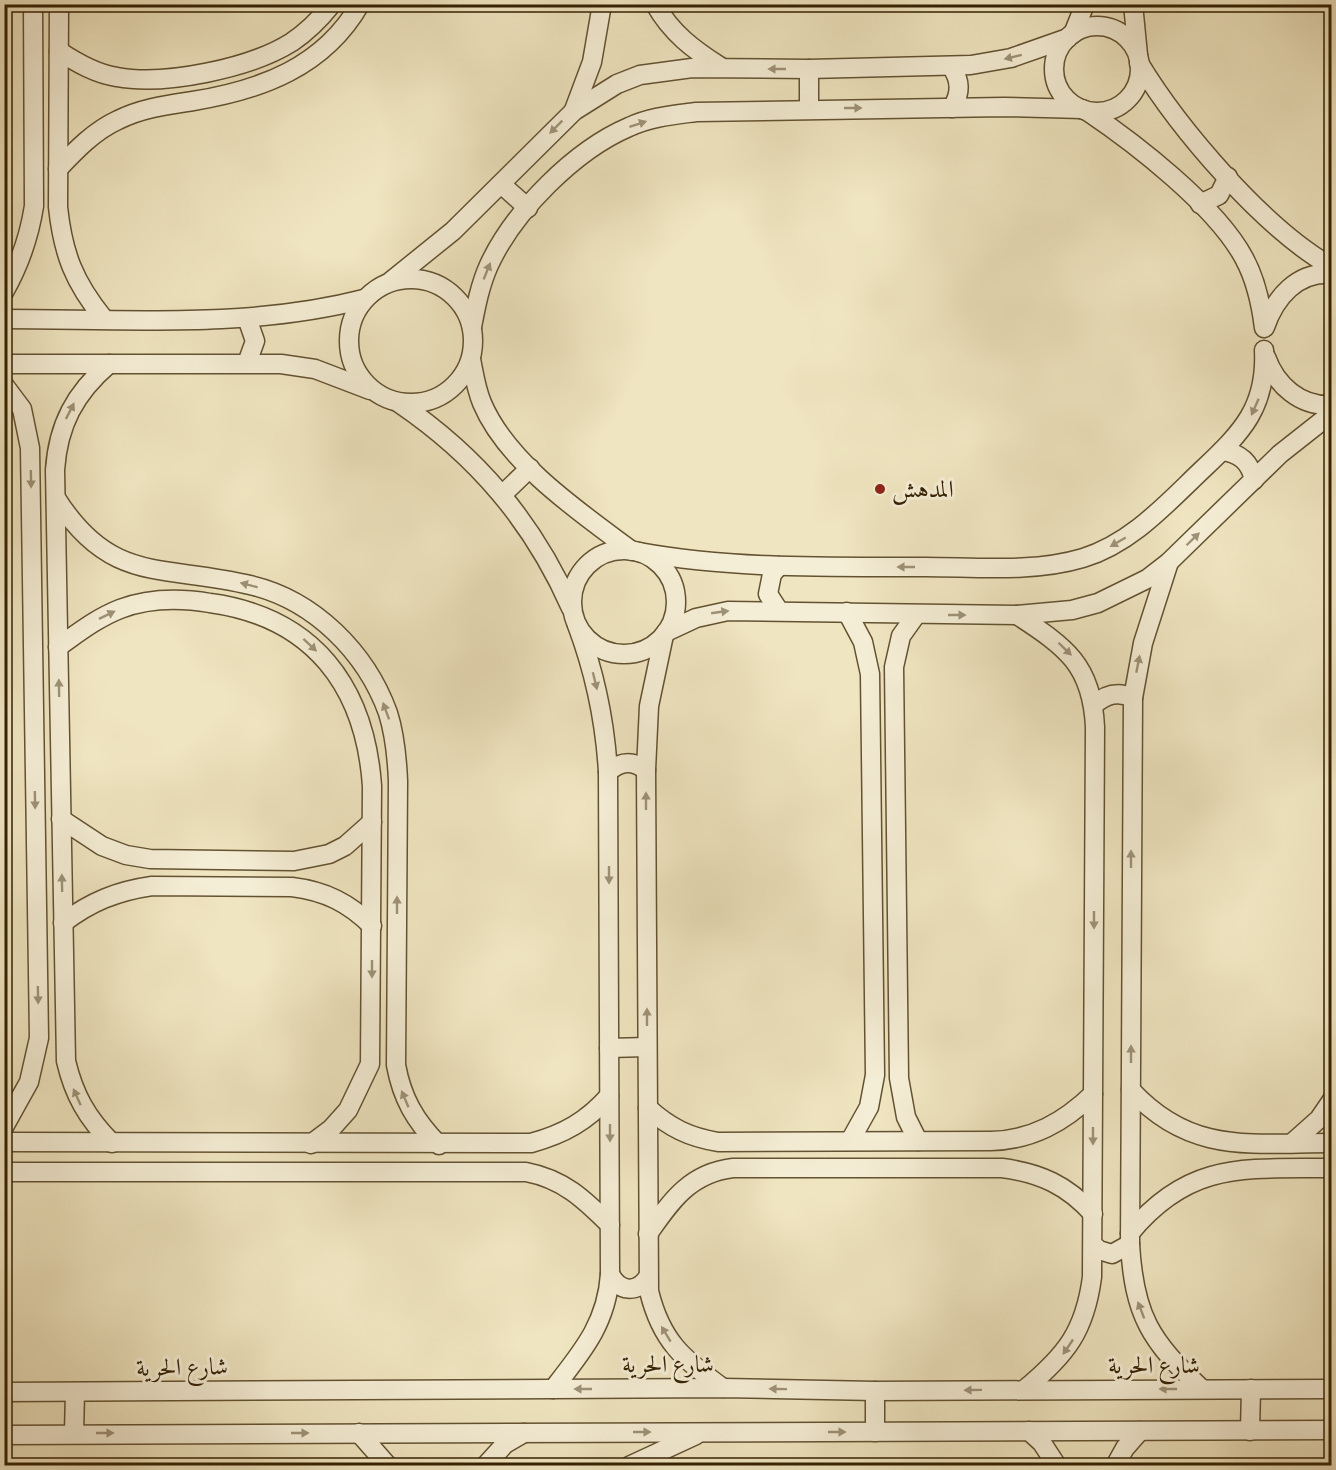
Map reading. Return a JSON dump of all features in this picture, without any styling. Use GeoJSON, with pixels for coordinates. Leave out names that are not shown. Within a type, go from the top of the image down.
{"type":"FeatureCollection","features":[{"type":"Feature","properties":{"kind":"street"},"geometry":{"type":"LineString","coordinates":[[4,292],[19,267],[29,237],[34,206],[33,4]]}},
{"type":"Feature","properties":{"kind":"street"},"geometry":{"type":"LineString","coordinates":[[59,4],[58,207],[61,238],[70,267],[84,295],[104,319]]}},
{"type":"Feature","properties":{"kind":"street"},"geometry":{"type":"LineString","coordinates":[[59,51],[77,63],[118,78],[160,78],[214,70],[267,55],[291,43],[313,26],[332,4]]}},
{"type":"Feature","properties":{"kind":"street"},"geometry":{"type":"LineString","coordinates":[[58,169],[76,150],[109,125],[139,111],[221,96],[278,79],[306,64],[331,44],[360,4]]}},
{"type":"Feature","properties":{"kind":"street"},"geometry":{"type":"LineString","coordinates":[[574,111],[592,62],[602,4]]}},
{"type":"Feature","properties":{"kind":"street"},"geometry":{"type":"LineString","coordinates":[[655,4],[668,26],[684,42],[723,68]]}},
{"type":"Feature","properties":{"kind":"street"},"geometry":{"type":"LineString","coordinates":[[1084,4],[1070,36],[1055,59],[1056,77],[1062,94],[1134,144],[1200,204],[1243,256],[1260,301],[1264,328],[1262,391],[1243,429],[1140,527],[1106,549],[1084,558],[1060,564],[1011,567],[779,566],[703,562],[635,551],[615,551],[600,556],[588,565],[578,578],[574,617],[594,644],[617,654],[635,653],[650,647],[680,624],[712,613],[779,611],[1017,615],[1054,613],[1098,603],[1147,579],[1169,562],[1280,454],[1332,413]]}},
{"type":"Feature","properties":{"kind":"street"},"geometry":{"type":"LineString","coordinates":[[723,1388],[679,1354],[665,1335],[655,1314],[648,1277],[646,770],[649,706],[665,634],[673,618],[676,601],[673,585],[665,571],[653,559],[635,551],[530,468],[493,424],[482,403],[471,359],[472,327],[478,295],[489,265],[505,237],[528,208],[574,160],[601,140],[631,126],[663,116],[696,112],[809,109],[1114,109],[1126,101],[1134,90],[1139,61],[1133,4]]}},
{"type":"Feature","properties":{"kind":"street"},"geometry":{"type":"LineString","coordinates":[[4,319],[247,318],[306,312],[364,299],[433,249],[574,111],[616,84],[640,75],[665,70],[723,68],[951,66],[1011,58],[1085,28],[1099,26],[1112,29],[1124,36],[1133,46],[1164,104],[1228,177],[1296,242],[1332,267]]}},
{"type":"Feature","properties":{"kind":"street"},"geometry":{"type":"LineString","coordinates":[[951,66],[960,87],[958,98],[952,108]]}},
{"type":"Feature","properties":{"kind":"street"},"geometry":{"type":"LineString","coordinates":[[809,69],[809,109]]}},
{"type":"Feature","properties":{"kind":"street"},"geometry":{"type":"LineString","coordinates":[[160,78],[157,92],[163,105]]}},
{"type":"Feature","properties":{"kind":"street"},"geometry":{"type":"LineString","coordinates":[[1200,204],[1219,195],[1228,177]]}},
{"type":"Feature","properties":{"kind":"street"},"geometry":{"type":"LineString","coordinates":[[501,184],[528,208]]}},
{"type":"Feature","properties":{"kind":"street"},"geometry":{"type":"LineString","coordinates":[[34,206],[46,213],[58,207]]}},
{"type":"Feature","properties":{"kind":"street"},"geometry":{"type":"LineString","coordinates":[[1264,328],[1271,308],[1285,290],[1304,279],[1332,274]]}},
{"type":"Feature","properties":{"kind":"street"},"geometry":{"type":"LineString","coordinates":[[391,281],[412,278],[432,282],[451,292],[464,307],[472,327]]}},
{"type":"Feature","properties":{"kind":"street"},"geometry":{"type":"LineString","coordinates":[[364,299],[353,318],[349,340],[352,362],[363,380],[379,395]]}},
{"type":"Feature","properties":{"kind":"street"},"geometry":{"type":"LineString","coordinates":[[247,318],[255,341],[247,363]]}},
{"type":"Feature","properties":{"kind":"street"},"geometry":{"type":"LineString","coordinates":[[1264,350],[1271,370],[1284,388],[1302,400],[1332,405]]}},
{"type":"Feature","properties":{"kind":"street"},"geometry":{"type":"LineString","coordinates":[[397,402],[416,404],[434,399],[450,390],[463,376],[471,359]]}},
{"type":"Feature","properties":{"kind":"street"},"geometry":{"type":"LineString","coordinates":[[4,364],[247,363],[315,369],[348,380],[397,402],[452,442],[503,494],[541,547],[574,617],[590,662],[602,710],[608,772],[610,1274],[604,1311],[596,1332],[585,1351],[553,1389]]}},
{"type":"Feature","properties":{"kind":"street"},"geometry":{"type":"LineString","coordinates":[[110,364],[80,393],[61,430],[56,450],[56,498],[64,1039],[71,1084],[81,1106],[95,1126],[112,1143]]}},
{"type":"Feature","properties":{"kind":"street"},"geometry":{"type":"LineString","coordinates":[[4,385],[22,408],[30,448],[39,1038],[29,1082],[4,1127]]}},
{"type":"Feature","properties":{"kind":"street"},"geometry":{"type":"LineString","coordinates":[[30,448],[44,443],[56,450]]}},
{"type":"Feature","properties":{"kind":"street"},"geometry":{"type":"LineString","coordinates":[[1222,451],[1232,452],[1247,462],[1254,480]]}},
{"type":"Feature","properties":{"kind":"street"},"geometry":{"type":"LineString","coordinates":[[503,494],[530,468]]}},
{"type":"Feature","properties":{"kind":"street"},"geometry":{"type":"LineString","coordinates":[[56,498],[86,537],[105,552],[126,564],[150,570],[253,585],[282,596],[309,611],[334,630],[357,655],[375,683],[388,714],[396,747],[398,781],[396,1065],[400,1088],[410,1110],[423,1129],[440,1145]]}},
{"type":"Feature","properties":{"kind":"street"},"geometry":{"type":"LineString","coordinates":[[1169,562],[1145,634],[1133,698],[1130,1238],[1132,1276],[1139,1308],[1153,1337],[1173,1362],[1202,1389]]}},
{"type":"Feature","properties":{"kind":"street"},"geometry":{"type":"LineString","coordinates":[[779,566],[772,574],[768,584],[768,594],[779,611]]}},
{"type":"Feature","properties":{"kind":"street"},"geometry":{"type":"LineString","coordinates":[[150,570],[146,586],[150,601]]}},
{"type":"Feature","properties":{"kind":"street"},"geometry":{"type":"LineString","coordinates":[[58,647],[100,619],[121,609],[150,601],[197,601],[249,611],[274,621],[303,639],[327,662],[347,689],[362,720],[370,752],[372,822],[370,1064],[361,1088],[348,1110],[331,1129],[311,1144]]}},
{"type":"Feature","properties":{"kind":"street"},"geometry":{"type":"LineString","coordinates":[[847,612],[863,642],[870,674],[875,1051],[875,1075],[869,1107],[850,1141]]}},
{"type":"Feature","properties":{"kind":"street"},"geometry":{"type":"LineString","coordinates":[[916,615],[901,636],[894,667],[899,1078],[906,1118],[918,1141]]}},
{"type":"Feature","properties":{"kind":"street"},"geometry":{"type":"LineString","coordinates":[[1017,615],[1069,652],[1085,677],[1094,705],[1094,1245],[1089,1302],[1081,1326],[1068,1349],[1051,1368],[1026,1389]]}},
{"type":"Feature","properties":{"kind":"street"},"geometry":{"type":"LineString","coordinates":[[1094,705],[1100,699],[1117,694],[1133,698]]}},
{"type":"Feature","properties":{"kind":"street"},"geometry":{"type":"LineString","coordinates":[[608,772],[616,765],[627,762],[637,764],[646,770]]}},
{"type":"Feature","properties":{"kind":"street"},"geometry":{"type":"LineString","coordinates":[[34,769],[60,768]]}},
{"type":"Feature","properties":{"kind":"street"},"geometry":{"type":"LineString","coordinates":[[61,819],[102,846],[126,855],[150,859],[294,861],[329,854],[345,846],[372,822]]}},
{"type":"Feature","properties":{"kind":"street"},"geometry":{"type":"LineString","coordinates":[[150,859],[146,876],[152,886]]}},
{"type":"Feature","properties":{"kind":"street"},"geometry":{"type":"LineString","coordinates":[[292,886],[299,874],[294,861]]}},
{"type":"Feature","properties":{"kind":"street"},"geometry":{"type":"LineString","coordinates":[[63,923],[78,911],[113,894],[152,886],[292,886],[328,895],[359,913],[372,926]]}},
{"type":"Feature","properties":{"kind":"street"},"geometry":{"type":"LineString","coordinates":[[39,1038],[51,1046],[64,1039]]}},
{"type":"Feature","properties":{"kind":"street"},"geometry":{"type":"LineString","coordinates":[[609,1048],[647,1047]]}},
{"type":"Feature","properties":{"kind":"street"},"geometry":{"type":"LineString","coordinates":[[370,1064],[383,1069],[396,1065]]}},
{"type":"Feature","properties":{"kind":"street"},"geometry":{"type":"LineString","coordinates":[[1131,1090],[1145,1105],[1178,1129],[1208,1139],[1238,1143],[1332,1143]]}},
{"type":"Feature","properties":{"kind":"street"},"geometry":{"type":"LineString","coordinates":[[648,1108],[677,1130],[693,1137],[718,1142],[1001,1141],[1027,1136],[1052,1127],[1074,1113],[1093,1094]]}},
{"type":"Feature","properties":{"kind":"street"},"geometry":{"type":"LineString","coordinates":[[4,1142],[440,1145],[531,1143],[554,1137],[584,1120],[609,1096]]}},
{"type":"Feature","properties":{"kind":"street"},"geometry":{"type":"LineString","coordinates":[[1292,1143],[1319,1119],[1332,1100]]}},
{"type":"Feature","properties":{"kind":"street"},"geometry":{"type":"LineString","coordinates":[[1001,1141],[1006,1154],[1002,1168]]}},
{"type":"Feature","properties":{"kind":"street"},"geometry":{"type":"LineString","coordinates":[[718,1142],[713,1159],[718,1170]]}},
{"type":"Feature","properties":{"kind":"street"},"geometry":{"type":"LineString","coordinates":[[1238,1143],[1231,1156],[1238,1169]]}},
{"type":"Feature","properties":{"kind":"street"},"geometry":{"type":"LineString","coordinates":[[504,1145],[509,1158],[505,1171]]}},
{"type":"Feature","properties":{"kind":"street"},"geometry":{"type":"LineString","coordinates":[[648,1234],[675,1196],[688,1184],[718,1170],[1002,1168],[1043,1176],[1062,1186],[1093,1214]]}},
{"type":"Feature","properties":{"kind":"street"},"geometry":{"type":"LineString","coordinates":[[1094,1245],[1099,1250],[1112,1254],[1130,1238],[1144,1216],[1178,1189],[1217,1173],[1238,1169],[1332,1168]]}},
{"type":"Feature","properties":{"kind":"street"},"geometry":{"type":"LineString","coordinates":[[4,1172],[505,1171],[544,1175],[561,1182],[576,1192],[610,1226]]}},
{"type":"Feature","properties":{"kind":"street"},"geometry":{"type":"LineString","coordinates":[[610,1274],[620,1287],[628,1290],[636,1289],[648,1277]]}},
{"type":"Feature","properties":{"kind":"street","name":"شارع الحرية"},"geometry":{"type":"LineString","coordinates":[[4,1392],[723,1388],[875,1391],[1332,1389]]}},
{"type":"Feature","properties":{"kind":"street"},"geometry":{"type":"LineString","coordinates":[[1250,1431],[1251,1389]]}},
{"type":"Feature","properties":{"kind":"street"},"geometry":{"type":"LineString","coordinates":[[875,1391],[875,1432]]}},
{"type":"Feature","properties":{"kind":"street"},"geometry":{"type":"LineString","coordinates":[[74,1433],[75,1392]]}},
{"type":"Feature","properties":{"kind":"street"},"geometry":{"type":"LineString","coordinates":[[1029,1431],[1042,1443],[1057,1466]]}},
{"type":"Feature","properties":{"kind":"street"},"geometry":{"type":"LineString","coordinates":[[1115,1466],[1125,1448],[1140,1431]]}},
{"type":"Feature","properties":{"kind":"street"},"geometry":{"type":"LineString","coordinates":[[4,1435],[1332,1431]]}},
{"type":"Feature","properties":{"kind":"street"},"geometry":{"type":"LineString","coordinates":[[485,1466],[505,1444],[524,1432]]}},
{"type":"Feature","properties":{"kind":"street"},"geometry":{"type":"LineString","coordinates":[[629,1466],[703,1432]]}},
{"type":"Feature","properties":{"kind":"street"},"geometry":{"type":"LineString","coordinates":[[359,1433],[388,1466]]}},
{"type":"Feature","properties":{"kind":"place","name":"المدهش"},"geometry":{"type":"Point","coordinates":[880,489]}}]}
